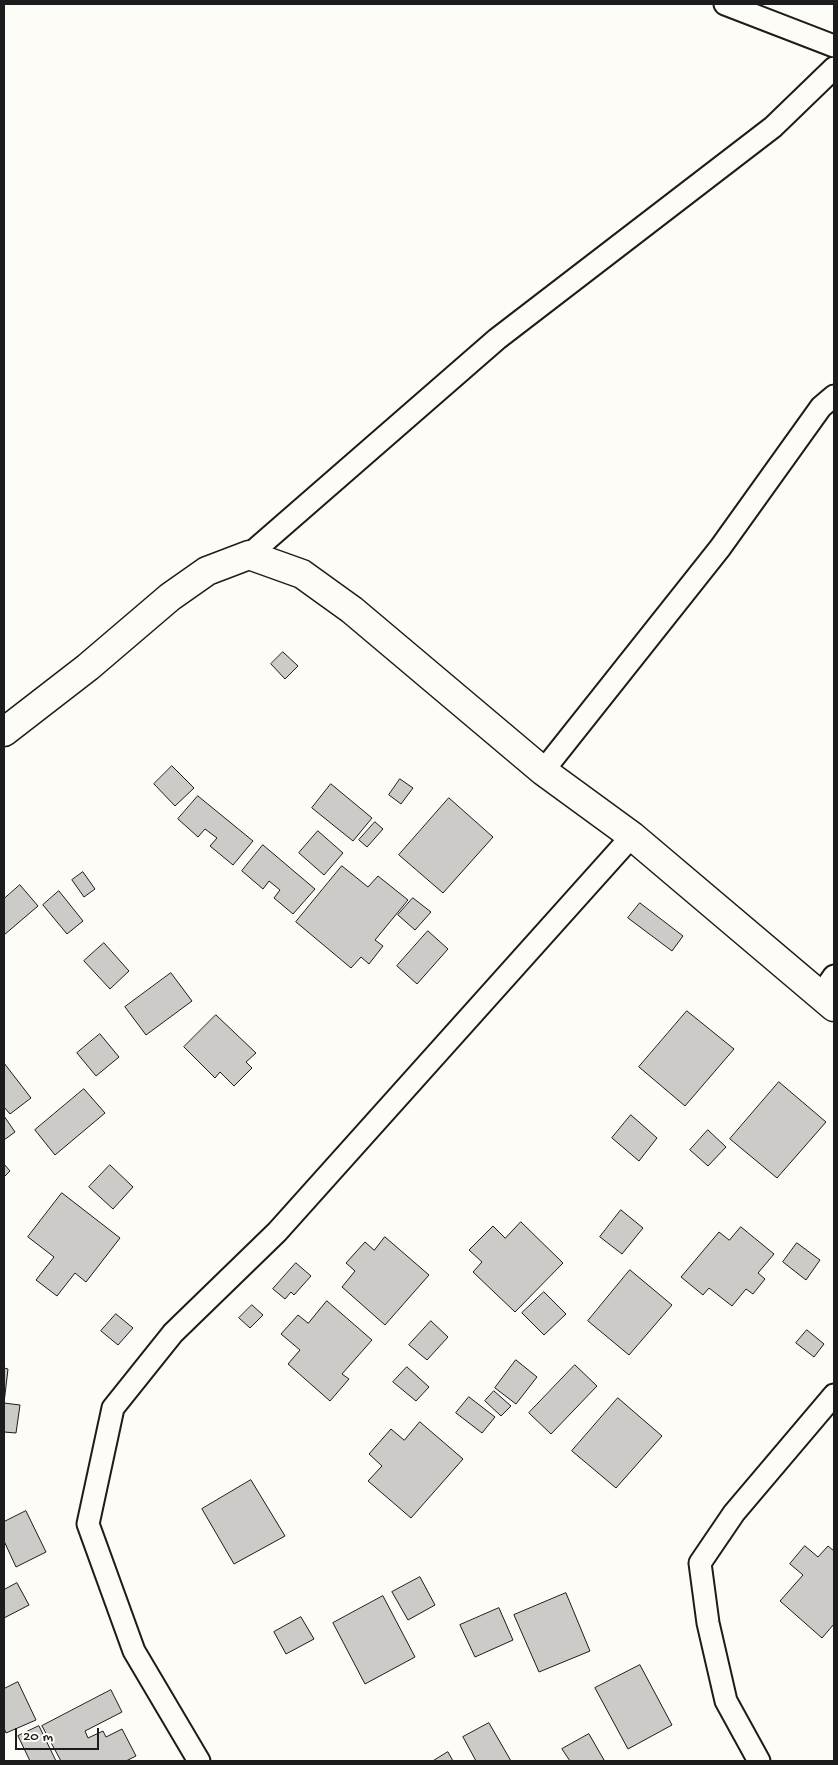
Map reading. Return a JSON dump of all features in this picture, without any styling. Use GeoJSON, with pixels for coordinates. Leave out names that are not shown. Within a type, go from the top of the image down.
{"type":"FeatureCollection","features":[{"type":"Feature","properties":{"kind":"street"},"geometry":{"type":"LineString","coordinates":[[725,4],[834,46]]}},
{"type":"Feature","properties":{"kind":"street"},"geometry":{"type":"LineString","coordinates":[[4,732],[88,667],[170,597],[207,571],[249,554],[497,339],[773,127],[834,68]]}},
{"type":"Feature","properties":{"kind":"street"},"geometry":{"type":"LineString","coordinates":[[543,771],[720,548],[821,407],[834,396]]}},
{"type":"Feature","properties":{"kind":"street"},"geometry":{"type":"LineString","coordinates":[[249,554],[302,574],[352,610],[543,771],[632,836],[830,993]]}},
{"type":"Feature","properties":{"kind":"street"},"geometry":{"type":"LineString","coordinates":[[199,1761],[134,1651],[88,1524],[113,1408],[173,1333],[277,1232],[632,836]]}},
{"type":"Feature","properties":{"kind":"street"},"geometry":{"type":"LineString","coordinates":[[759,1761],[726,1702],[708,1623],[700,1563],[734,1513],[834,1396]]}},
{"type":"Feature","properties":{"kind":"building"},"geometry":{"type":"Polygon","coordinates":[[[283,652],[298,666],[285,679],[271,664],[283,652]]]}},
{"type":"Feature","properties":{"kind":"building"},"geometry":{"type":"Polygon","coordinates":[[[172,766],[194,788],[175,806],[154,784],[172,766]]]}},
{"type":"Feature","properties":{"kind":"building"},"geometry":{"type":"Polygon","coordinates":[[[400,779],[413,788],[401,804],[389,795],[400,779]]]}},
{"type":"Feature","properties":{"kind":"building"},"geometry":{"type":"Polygon","coordinates":[[[331,784],[372,818],[353,841],[312,808],[331,784]]]}},
{"type":"Feature","properties":{"kind":"building"},"geometry":{"type":"Polygon","coordinates":[[[198,796],[253,841],[233,865],[210,846],[217,838],[205,829],[198,837],[178,819],[198,796]]]}},
{"type":"Feature","properties":{"kind":"building"},"geometry":{"type":"Polygon","coordinates":[[[449,798],[493,837],[443,893],[399,855],[449,798]]]}},
{"type":"Feature","properties":{"kind":"building"},"geometry":{"type":"Polygon","coordinates":[[[375,822],[383,829],[367,847],[359,840],[375,822]]]}},
{"type":"Feature","properties":{"kind":"building"},"geometry":{"type":"Polygon","coordinates":[[[318,831],[343,853],[324,875],[299,853],[318,831]]]}},
{"type":"Feature","properties":{"kind":"building"},"geometry":{"type":"Polygon","coordinates":[[[263,845],[315,889],[293,914],[274,898],[280,890],[269,881],[263,889],[242,871],[263,845]]]}},
{"type":"Feature","properties":{"kind":"building"},"geometry":{"type":"Polygon","coordinates":[[[342,866],[368,887],[378,876],[408,900],[375,940],[383,946],[369,964],[361,957],[351,968],[296,922],[342,866]]]}},
{"type":"Feature","properties":{"kind":"building"},"geometry":{"type":"Polygon","coordinates":[[[83,872],[95,889],[84,897],[72,880],[83,872]]]}},
{"type":"Feature","properties":{"kind":"building"},"geometry":{"type":"Polygon","coordinates":[[[20,885],[38,906],[4,935],[4,899],[20,885]]]}},
{"type":"Feature","properties":{"kind":"building"},"geometry":{"type":"Polygon","coordinates":[[[59,891],[83,921],[67,934],[43,905],[59,891]]]}},
{"type":"Feature","properties":{"kind":"building"},"geometry":{"type":"Polygon","coordinates":[[[413,898],[431,912],[415,930],[398,915],[413,898]]]}},
{"type":"Feature","properties":{"kind":"building"},"geometry":{"type":"Polygon","coordinates":[[[640,903],[683,936],[672,951],[628,918],[640,903]]]}},
{"type":"Feature","properties":{"kind":"building"},"geometry":{"type":"Polygon","coordinates":[[[428,931],[448,949],[417,984],[397,966],[428,931]]]}},
{"type":"Feature","properties":{"kind":"building"},"geometry":{"type":"Polygon","coordinates":[[[104,943],[129,971],[110,989],[84,961],[104,943]]]}},
{"type":"Feature","properties":{"kind":"building"},"geometry":{"type":"Polygon","coordinates":[[[171,973],[192,1001],[146,1035],[125,1007],[171,973]]]}},
{"type":"Feature","properties":{"kind":"building"},"geometry":{"type":"Polygon","coordinates":[[[687,1011],[734,1049],[685,1106],[639,1067],[687,1011]]]}},
{"type":"Feature","properties":{"kind":"building"},"geometry":{"type":"Polygon","coordinates":[[[216,1015],[256,1053],[246,1062],[252,1068],[234,1086],[220,1072],[215,1078],[184,1047],[216,1015]]]}},
{"type":"Feature","properties":{"kind":"building"},"geometry":{"type":"Polygon","coordinates":[[[100,1034],[119,1057],[96,1076],[77,1053],[100,1034]]]}},
{"type":"Feature","properties":{"kind":"building"},"geometry":{"type":"Polygon","coordinates":[[[4,1063],[31,1098],[10,1114],[4,1107],[4,1063]]]}},
{"type":"Feature","properties":{"kind":"building"},"geometry":{"type":"Polygon","coordinates":[[[779,1082],[826,1122],[777,1178],[730,1139],[779,1082]]]}},
{"type":"Feature","properties":{"kind":"building"},"geometry":{"type":"Polygon","coordinates":[[[84,1089],[105,1113],[55,1155],[35,1130],[84,1089]]]}},
{"type":"Feature","properties":{"kind":"building"},"geometry":{"type":"Polygon","coordinates":[[[631,1115],[657,1138],[639,1161],[612,1138],[631,1115]]]}},
{"type":"Feature","properties":{"kind":"building"},"geometry":{"type":"Polygon","coordinates":[[[4,1116],[15,1132],[4,1140],[4,1116]]]}},
{"type":"Feature","properties":{"kind":"building"},"geometry":{"type":"Polygon","coordinates":[[[708,1130],[726,1147],[708,1166],[690,1150],[708,1130]]]}},
{"type":"Feature","properties":{"kind":"building"},"geometry":{"type":"Polygon","coordinates":[[[4,1164],[10,1171],[4,1177],[4,1164]]]}},
{"type":"Feature","properties":{"kind":"building"},"geometry":{"type":"Polygon","coordinates":[[[110,1165],[133,1187],[113,1209],[89,1187],[110,1165]]]}},
{"type":"Feature","properties":{"kind":"building"},"geometry":{"type":"Polygon","coordinates":[[[62,1193],[120,1238],[86,1282],[75,1273],[57,1296],[36,1280],[54,1257],[28,1237],[62,1193]]]}},
{"type":"Feature","properties":{"kind":"building"},"geometry":{"type":"Polygon","coordinates":[[[621,1210],[643,1228],[622,1254],[600,1237],[621,1210]]]}},
{"type":"Feature","properties":{"kind":"building"},"geometry":{"type":"Polygon","coordinates":[[[521,1222],[563,1263],[515,1312],[473,1272],[482,1262],[469,1250],[493,1226],[505,1238],[521,1222]]]}},
{"type":"Feature","properties":{"kind":"building"},"geometry":{"type":"Polygon","coordinates":[[[741,1227],[774,1254],[758,1273],[765,1279],[753,1294],[746,1289],[732,1306],[709,1288],[703,1295],[681,1277],[719,1232],[729,1240],[741,1227]]]}},
{"type":"Feature","properties":{"kind":"building"},"geometry":{"type":"Polygon","coordinates":[[[385,1237],[429,1275],[385,1325],[342,1287],[355,1271],[346,1263],[365,1242],[374,1250],[385,1237]]]}},
{"type":"Feature","properties":{"kind":"building"},"geometry":{"type":"Polygon","coordinates":[[[797,1243],[820,1260],[806,1280],[783,1262],[797,1243]]]}},
{"type":"Feature","properties":{"kind":"building"},"geometry":{"type":"Polygon","coordinates":[[[296,1263],[311,1276],[294,1295],[291,1292],[285,1299],[273,1289],[296,1263]]]}},
{"type":"Feature","properties":{"kind":"building"},"geometry":{"type":"Polygon","coordinates":[[[630,1270],[672,1305],[629,1355],[588,1321],[630,1270]]]}},
{"type":"Feature","properties":{"kind":"building"},"geometry":{"type":"Polygon","coordinates":[[[544,1292],[566,1314],[544,1335],[522,1313],[544,1292]]]}},
{"type":"Feature","properties":{"kind":"building"},"geometry":{"type":"Polygon","coordinates":[[[327,1301],[372,1340],[342,1374],[349,1379],[330,1401],[288,1364],[300,1350],[281,1334],[298,1315],[308,1323],[327,1301]]]}},
{"type":"Feature","properties":{"kind":"building"},"geometry":{"type":"Polygon","coordinates":[[[252,1305],[263,1315],[250,1328],[239,1318],[252,1305]]]}},
{"type":"Feature","properties":{"kind":"building"},"geometry":{"type":"Polygon","coordinates":[[[116,1314],[133,1328],[118,1345],[101,1331],[116,1314]]]}},
{"type":"Feature","properties":{"kind":"building"},"geometry":{"type":"Polygon","coordinates":[[[431,1321],[448,1337],[427,1360],[409,1345],[431,1321]]]}},
{"type":"Feature","properties":{"kind":"building"},"geometry":{"type":"Polygon","coordinates":[[[807,1330],[824,1344],[814,1357],[796,1343],[807,1330]]]}},
{"type":"Feature","properties":{"kind":"building"},"geometry":{"type":"Polygon","coordinates":[[[516,1360],[537,1377],[516,1404],[495,1388],[516,1360]]]}},
{"type":"Feature","properties":{"kind":"building"},"geometry":{"type":"Polygon","coordinates":[[[575,1365],[597,1386],[551,1434],[529,1413],[575,1365]]]}},
{"type":"Feature","properties":{"kind":"building"},"geometry":{"type":"Polygon","coordinates":[[[407,1367],[429,1387],[416,1401],[393,1382],[407,1367]]]}},
{"type":"Feature","properties":{"kind":"building"},"geometry":{"type":"Polygon","coordinates":[[[4,1368],[8,1369],[4,1403],[4,1368]]]}},
{"type":"Feature","properties":{"kind":"building"},"geometry":{"type":"Polygon","coordinates":[[[494,1391],[511,1406],[501,1416],[485,1401],[494,1391]]]}},
{"type":"Feature","properties":{"kind":"building"},"geometry":{"type":"Polygon","coordinates":[[[469,1397],[495,1417],[482,1433],[456,1413],[469,1397]]]}},
{"type":"Feature","properties":{"kind":"building"},"geometry":{"type":"Polygon","coordinates":[[[618,1398],[662,1436],[616,1488],[572,1451],[618,1398]]]}},
{"type":"Feature","properties":{"kind":"building"},"geometry":{"type":"Polygon","coordinates":[[[4,1403],[20,1405],[16,1433],[4,1432],[4,1403]]]}},
{"type":"Feature","properties":{"kind":"building"},"geometry":{"type":"Polygon","coordinates":[[[420,1422],[463,1459],[411,1518],[368,1481],[382,1466],[369,1454],[391,1429],[404,1440],[420,1422]]]}},
{"type":"Feature","properties":{"kind":"building"},"geometry":{"type":"Polygon","coordinates":[[[251,1480],[285,1536],[234,1564],[202,1509],[251,1480]]]}},
{"type":"Feature","properties":{"kind":"building"},"geometry":{"type":"Polygon","coordinates":[[[26,1511],[46,1552],[16,1567],[4,1541],[4,1522],[26,1511]]]}},
{"type":"Feature","properties":{"kind":"building"},"geometry":{"type":"Polygon","coordinates":[[[805,1546],[818,1557],[828,1546],[834,1551],[834,1624],[822,1638],[780,1601],[803,1575],[790,1564],[805,1546]]]}},
{"type":"Feature","properties":{"kind":"building"},"geometry":{"type":"Polygon","coordinates":[[[420,1577],[435,1605],[408,1620],[392,1592],[420,1577]]]}},
{"type":"Feature","properties":{"kind":"building"},"geometry":{"type":"Polygon","coordinates":[[[17,1583],[29,1605],[4,1618],[4,1590],[17,1583]]]}},
{"type":"Feature","properties":{"kind":"building"},"geometry":{"type":"Polygon","coordinates":[[[566,1593],[590,1651],[539,1672],[514,1615],[566,1593]]]}},
{"type":"Feature","properties":{"kind":"building"},"geometry":{"type":"Polygon","coordinates":[[[383,1596],[415,1657],[365,1684],[333,1623],[383,1596]]]}},
{"type":"Feature","properties":{"kind":"building"},"geometry":{"type":"Polygon","coordinates":[[[499,1608],[513,1640],[475,1657],[460,1625],[499,1608]]]}},
{"type":"Feature","properties":{"kind":"building"},"geometry":{"type":"Polygon","coordinates":[[[301,1617],[314,1639],[286,1654],[274,1632],[301,1617]]]}},
{"type":"Feature","properties":{"kind":"building"},"geometry":{"type":"Polygon","coordinates":[[[640,1665],[672,1725],[628,1749],[595,1688],[640,1665]]]}},
{"type":"Feature","properties":{"kind":"building"},"geometry":{"type":"Polygon","coordinates":[[[18,1682],[36,1720],[6,1733],[4,1728],[4,1689],[18,1682]]]}},
{"type":"Feature","properties":{"kind":"building"},"geometry":{"type":"Polygon","coordinates":[[[111,1690],[122,1712],[85,1731],[88,1738],[103,1731],[106,1737],[122,1729],[136,1756],[126,1761],[61,1761],[42,1726],[111,1690]]]}},
{"type":"Feature","properties":{"kind":"building"},"geometry":{"type":"Polygon","coordinates":[[[489,1723],[511,1761],[476,1761],[463,1737],[489,1723]]]}},
{"type":"Feature","properties":{"kind":"building"},"geometry":{"type":"Polygon","coordinates":[[[39,1726],[56,1761],[30,1761],[18,1736],[39,1726]]]}},
{"type":"Feature","properties":{"kind":"building"},"geometry":{"type":"Polygon","coordinates":[[[589,1734],[604,1760],[570,1761],[562,1749],[589,1734]]]}},
{"type":"Feature","properties":{"kind":"building"},"geometry":{"type":"Polygon","coordinates":[[[448,1752],[453,1761],[433,1761],[448,1752]]]}}]}
